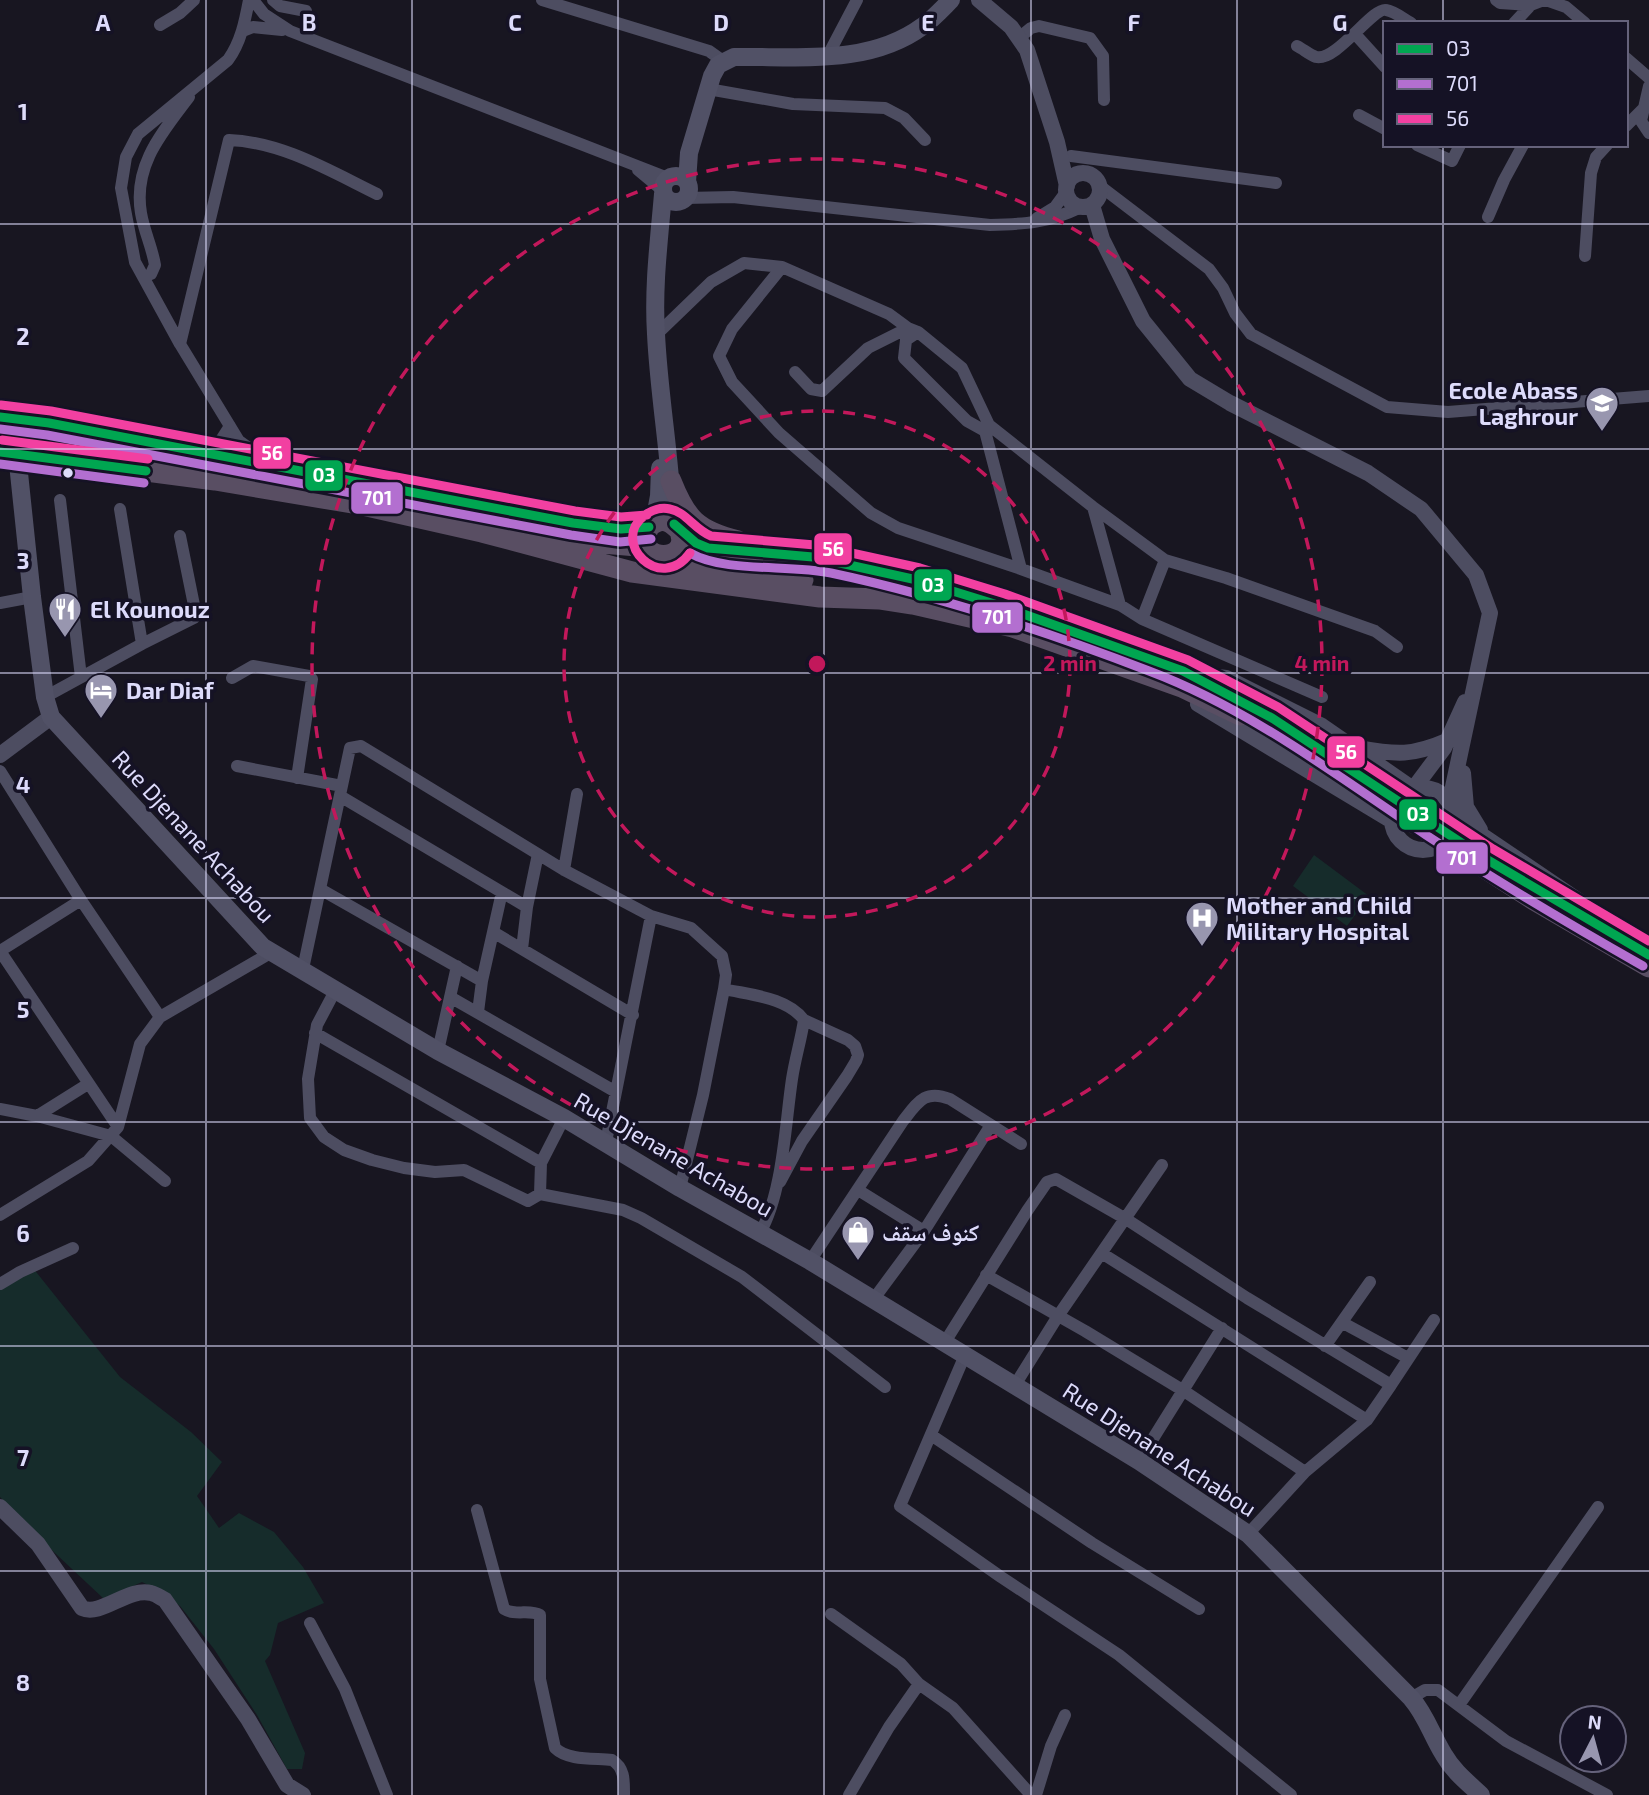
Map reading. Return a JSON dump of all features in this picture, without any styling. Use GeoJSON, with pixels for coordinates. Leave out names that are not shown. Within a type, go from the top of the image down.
{"type":"FeatureCollection","features":[{"type":"Feature","properties":{"kind":"highway"},"geometry":{"type":"LineString","coordinates":[[0,417],[193,450],[573,523],[636,530],[663,525],[712,549],[808,556]]}},
{"type":"Feature","properties":{"kind":"highway"},"geometry":{"type":"LineString","coordinates":[[8,453],[215,480],[358,504],[482,532],[632,572],[820,597],[879,599],[911,604]]}},
{"type":"Feature","properties":{"kind":"highway"},"geometry":{"type":"LineString","coordinates":[[671,481],[680,505],[699,527],[716,535],[887,572],[1008,608],[1180,679]]}},
{"type":"Feature","properties":{"kind":"highway"},"geometry":{"type":"LineString","coordinates":[[655,554],[645,539],[663,525]]}},
{"type":"Feature","properties":{"kind":"highway"},"geometry":{"type":"LineString","coordinates":[[655,554],[673,554],[682,539],[663,525]]}},
{"type":"Feature","properties":{"kind":"highway"},"geometry":{"type":"LineString","coordinates":[[482,532],[637,546],[689,565],[836,586],[1013,628],[1180,679],[1212,684],[1246,702],[1381,793]]}},
{"type":"Feature","properties":{"kind":"highway"},"geometry":{"type":"LineString","coordinates":[[1469,845],[1649,955]]}},
{"type":"Feature","properties":{"kind":"highway"},"geometry":{"type":"LineString","coordinates":[[1469,845],[1534,900],[1649,967]]}},
{"type":"Feature","properties":{"kind":"main road"},"geometry":{"type":"LineString","coordinates":[[663,525],[671,481],[656,335],[655,287],[658,249],[715,70],[723,61],[734,57],[827,57],[875,49],[925,25],[951,0]]}},
{"type":"Feature","properties":{"kind":"main road"},"geometry":{"type":"LineString","coordinates":[[661,402],[660,484],[663,525]]}},
{"type":"Feature","properties":{"kind":"main road","name":"Rue Djenane Achabou"},"geometry":{"type":"LineString","coordinates":[[8,453],[32,597],[45,697],[51,718],[263,947],[438,1051],[564,1118],[680,1188],[810,1261],[1139,1461],[1248,1534],[1411,1698],[1425,1716],[1444,1756],[1481,1795]]}},
{"type":"Feature","properties":{"kind":"street"},"geometry":{"type":"LineString","coordinates":[[160,25],[180,13],[194,0]]}},
{"type":"Feature","properties":{"kind":"street"},"geometry":{"type":"LineString","coordinates":[[251,0],[243,31],[228,60],[138,134],[126,157],[121,188],[135,262],[180,344],[239,441],[276,467]]}},
{"type":"Feature","properties":{"kind":"street"},"geometry":{"type":"LineString","coordinates":[[251,0],[264,14],[290,31]]}},
{"type":"Feature","properties":{"kind":"street"},"geometry":{"type":"LineString","coordinates":[[273,0],[280,6],[306,11]]}},
{"type":"Feature","properties":{"kind":"street"},"geometry":{"type":"LineString","coordinates":[[544,0],[709,51],[723,61]]}},
{"type":"Feature","properties":{"kind":"street"},"geometry":{"type":"LineString","coordinates":[[827,57],[857,0]]}},
{"type":"Feature","properties":{"kind":"street"},"geometry":{"type":"LineString","coordinates":[[1496,0],[1500,3],[1567,4],[1583,21]]}},
{"type":"Feature","properties":{"kind":"street"},"geometry":{"type":"LineString","coordinates":[[983,1],[1020,37],[1031,61],[1076,201],[1102,239],[1143,321],[1190,379],[1230,404],[1368,473],[1421,509],[1476,575],[1489,612],[1477,674],[1456,744],[1450,801],[1455,817],[1469,845],[1649,975]]}},
{"type":"Feature","properties":{"kind":"street"},"geometry":{"type":"LineString","coordinates":[[1516,21],[1540,2]]}},
{"type":"Feature","properties":{"kind":"street"},"geometry":{"type":"LineString","coordinates":[[1297,46],[1317,57],[1323,57],[1356,35],[1377,11],[1385,9],[1407,21]]}},
{"type":"Feature","properties":{"kind":"street"},"geometry":{"type":"LineString","coordinates":[[1020,37],[1031,28],[1039,26],[1090,38],[1103,56],[1104,100]]}},
{"type":"Feature","properties":{"kind":"street"},"geometry":{"type":"LineString","coordinates":[[243,31],[253,27],[290,31],[544,129],[632,165],[676,188],[964,223],[1017,226],[1041,222],[1076,201]]}},
{"type":"Feature","properties":{"kind":"street"},"geometry":{"type":"LineString","coordinates":[[1356,35],[1383,65]]}},
{"type":"Feature","properties":{"kind":"street"},"geometry":{"type":"LineString","coordinates":[[1628,60],[1649,78]]}},
{"type":"Feature","properties":{"kind":"street"},"geometry":{"type":"LineString","coordinates":[[143,277],[151,274],[155,265],[141,214],[140,197],[145,160],[161,134],[201,82]]}},
{"type":"Feature","properties":{"kind":"street"},"geometry":{"type":"LineString","coordinates":[[1649,86],[1641,121],[1649,133]]}},
{"type":"Feature","properties":{"kind":"street"},"geometry":{"type":"LineString","coordinates":[[709,89],[793,104],[885,108],[904,118],[925,140]]}},
{"type":"Feature","properties":{"kind":"street"},"geometry":{"type":"LineString","coordinates":[[1628,124],[1643,109]]}},
{"type":"Feature","properties":{"kind":"street"},"geometry":{"type":"LineString","coordinates":[[1359,115],[1383,128]]}},
{"type":"Feature","properties":{"kind":"street"},"geometry":{"type":"LineString","coordinates":[[180,344],[229,140],[245,141],[293,153],[377,194]]}},
{"type":"Feature","properties":{"kind":"street"},"geometry":{"type":"LineString","coordinates":[[1057,142],[1094,180],[1209,269],[1251,334],[1387,407],[1448,412],[1649,396]]}},
{"type":"Feature","properties":{"kind":"street"},"geometry":{"type":"LineString","coordinates":[[1420,147],[1452,161],[1459,147]]}},
{"type":"Feature","properties":{"kind":"street"},"geometry":{"type":"LineString","coordinates":[[1488,216],[1522,147]]}},
{"type":"Feature","properties":{"kind":"street"},"geometry":{"type":"LineString","coordinates":[[1586,256],[1591,173],[1596,157],[1605,147]]}},
{"type":"Feature","properties":{"kind":"street"},"geometry":{"type":"LineString","coordinates":[[1071,156],[1276,183]]}},
{"type":"Feature","properties":{"kind":"street"},"geometry":{"type":"LineString","coordinates":[[1076,201],[1073,177],[1078,174],[1094,180]]}},
{"type":"Feature","properties":{"kind":"street"},"geometry":{"type":"LineString","coordinates":[[1017,226],[1076,201],[1099,197],[1094,180]]}},
{"type":"Feature","properties":{"kind":"street"},"geometry":{"type":"LineString","coordinates":[[656,335],[711,282],[744,263],[782,267],[889,314],[962,368],[987,428],[1021,569]]}},
{"type":"Feature","properties":{"kind":"street"},"geometry":{"type":"LineString","coordinates":[[782,267],[732,329],[719,356],[732,382],[779,433],[871,513],[898,528],[1120,605],[1142,618],[1322,698]]}},
{"type":"Feature","properties":{"kind":"street"},"geometry":{"type":"LineString","coordinates":[[795,372],[811,389],[822,391],[868,348],[913,330]]}},
{"type":"Feature","properties":{"kind":"street"},"geometry":{"type":"LineString","coordinates":[[913,330],[904,344],[904,358],[967,421],[987,428],[1165,560],[1214,574],[1375,631],[1397,648]]}},
{"type":"Feature","properties":{"kind":"street"},"geometry":{"type":"LineString","coordinates":[[193,450],[221,440],[230,426]]}},
{"type":"Feature","properties":{"kind":"street"},"geometry":{"type":"LineString","coordinates":[[60,500],[81,677]]}},
{"type":"Feature","properties":{"kind":"street"},"geometry":{"type":"LineString","coordinates":[[1093,507],[1120,605]]}},
{"type":"Feature","properties":{"kind":"street"},"geometry":{"type":"LineString","coordinates":[[120,509],[142,644]]}},
{"type":"Feature","properties":{"kind":"street"},"geometry":{"type":"LineString","coordinates":[[45,697],[142,644],[193,620],[196,615],[180,536]]}},
{"type":"Feature","properties":{"kind":"street"},"geometry":{"type":"LineString","coordinates":[[1142,618],[1165,560]]}},
{"type":"Feature","properties":{"kind":"street"},"geometry":{"type":"LineString","coordinates":[[0,603],[32,597]]}},
{"type":"Feature","properties":{"kind":"street"},"geometry":{"type":"LineString","coordinates":[[232,678],[253,666],[309,676],[312,679],[297,778]]}},
{"type":"Feature","properties":{"kind":"street"},"geometry":{"type":"LineString","coordinates":[[1180,679],[1226,678],[1322,726],[1352,747],[1381,793],[1399,838],[1411,848],[1419,850],[1469,845],[1649,943]]}},
{"type":"Feature","properties":{"kind":"street"},"geometry":{"type":"LineString","coordinates":[[0,755],[51,718]]}},
{"type":"Feature","properties":{"kind":"street"},"geometry":{"type":"LineString","coordinates":[[1352,747],[1394,754],[1456,744]]}},
{"type":"Feature","properties":{"kind":"street"},"geometry":{"type":"LineString","coordinates":[[1392,821],[1395,804],[1456,744]]}},
{"type":"Feature","properties":{"kind":"street"},"geometry":{"type":"LineString","coordinates":[[1456,744],[1469,845]]}},
{"type":"Feature","properties":{"kind":"street"},"geometry":{"type":"LineString","coordinates":[[303,969],[350,748],[361,746],[564,870],[651,916],[691,928],[725,961],[724,989],[703,1094],[680,1188]]}},
{"type":"Feature","properties":{"kind":"street"},"geometry":{"type":"LineString","coordinates":[[237,766],[297,778],[341,791],[527,907]]}},
{"type":"Feature","properties":{"kind":"street"},"geometry":{"type":"LineString","coordinates":[[0,771],[81,900],[160,1017]]}},
{"type":"Feature","properties":{"kind":"street"},"geometry":{"type":"LineString","coordinates":[[1381,793],[1414,788],[1434,789],[1450,801]]}},
{"type":"Feature","properties":{"kind":"street"},"geometry":{"type":"LineString","coordinates":[[564,870],[577,794]]}},
{"type":"Feature","properties":{"kind":"street"},"geometry":{"type":"LineString","coordinates":[[1437,847],[1447,840],[1453,830],[1455,817]]}},
{"type":"Feature","properties":{"kind":"street"},"geometry":{"type":"LineString","coordinates":[[522,949],[538,854]]}},
{"type":"Feature","properties":{"kind":"street"},"geometry":{"type":"LineString","coordinates":[[320,888],[482,981]]}},
{"type":"Feature","properties":{"kind":"street"},"geometry":{"type":"LineString","coordinates":[[478,1012],[482,981],[502,892]]}},
{"type":"Feature","properties":{"kind":"street"},"geometry":{"type":"LineString","coordinates":[[81,900],[0,951],[89,1084],[115,1132],[165,1181]]}},
{"type":"Feature","properties":{"kind":"street"},"geometry":{"type":"LineString","coordinates":[[606,1142],[651,916]]}},
{"type":"Feature","properties":{"kind":"street"},"geometry":{"type":"LineString","coordinates":[[493,932],[633,1015]]}},
{"type":"Feature","properties":{"kind":"street"},"geometry":{"type":"LineString","coordinates":[[0,1215],[88,1161],[115,1132],[140,1044],[160,1017],[272,952]]}},
{"type":"Feature","properties":{"kind":"street"},"geometry":{"type":"LineString","coordinates":[[438,1051],[457,966]]}},
{"type":"Feature","properties":{"kind":"street"},"geometry":{"type":"LineString","coordinates":[[336,989],[315,1033],[308,1079],[310,1118],[324,1137],[344,1150],[404,1168],[435,1172],[464,1170],[528,1201],[540,1194],[624,1210],[742,1277],[885,1387]]}},
{"type":"Feature","properties":{"kind":"street"},"geometry":{"type":"LineString","coordinates":[[724,989],[777,1002],[797,1012],[804,1020],[848,1040],[855,1046],[858,1055],[847,1076],[802,1141],[776,1191]]}},
{"type":"Feature","properties":{"kind":"street"},"geometry":{"type":"LineString","coordinates":[[450,998],[616,1092]]}},
{"type":"Feature","properties":{"kind":"street"},"geometry":{"type":"LineString","coordinates":[[760,1233],[769,1217],[776,1191],[793,1074],[804,1020]]}},
{"type":"Feature","properties":{"kind":"street"},"geometry":{"type":"LineString","coordinates":[[315,1033],[541,1163]]}},
{"type":"Feature","properties":{"kind":"street"},"geometry":{"type":"LineString","coordinates":[[37,1116],[89,1084]]}},
{"type":"Feature","properties":{"kind":"street"},"geometry":{"type":"LineString","coordinates":[[810,1261],[903,1121],[913,1108],[928,1096],[939,1095],[950,1099],[1021,1144]]}},
{"type":"Feature","properties":{"kind":"street"},"geometry":{"type":"LineString","coordinates":[[0,1109],[115,1132]]}},
{"type":"Feature","properties":{"kind":"street"},"geometry":{"type":"LineString","coordinates":[[540,1194],[541,1163],[564,1118]]}},
{"type":"Feature","properties":{"kind":"street"},"geometry":{"type":"LineString","coordinates":[[873,1300],[924,1231],[991,1125]]}},
{"type":"Feature","properties":{"kind":"street"},"geometry":{"type":"LineString","coordinates":[[1015,1385],[1058,1315],[1103,1254],[1162,1165]]}},
{"type":"Feature","properties":{"kind":"street"},"geometry":{"type":"LineString","coordinates":[[945,1342],[1038,1195],[1051,1180],[1061,1181],[1125,1219],[1391,1385]]}},
{"type":"Feature","properties":{"kind":"street"},"geometry":{"type":"LineString","coordinates":[[858,1190],[924,1231]]}},
{"type":"Feature","properties":{"kind":"street"},"geometry":{"type":"LineString","coordinates":[[0,1284],[73,1248]]}},
{"type":"Feature","properties":{"kind":"street"},"geometry":{"type":"LineString","coordinates":[[1103,1254],[1367,1420]]}},
{"type":"Feature","properties":{"kind":"street"},"geometry":{"type":"LineString","coordinates":[[986,1275],[1184,1391],[1305,1472]]}},
{"type":"Feature","properties":{"kind":"street"},"geometry":{"type":"LineString","coordinates":[[1325,1346],[1370,1282]]}},
{"type":"Feature","properties":{"kind":"street"},"geometry":{"type":"LineString","coordinates":[[1248,1534],[1305,1472],[1367,1420],[1434,1320]]}},
{"type":"Feature","properties":{"kind":"street"},"geometry":{"type":"LineString","coordinates":[[1343,1323],[1408,1359]]}},
{"type":"Feature","properties":{"kind":"street"},"geometry":{"type":"LineString","coordinates":[[1139,1461],[1222,1328]]}},
{"type":"Feature","properties":{"kind":"street"},"geometry":{"type":"LineString","coordinates":[[965,1355],[900,1506],[1119,1655],[1291,1795]]}},
{"type":"Feature","properties":{"kind":"street"},"geometry":{"type":"LineString","coordinates":[[931,1435],[1092,1543],[1199,1609]]}},
{"type":"Feature","properties":{"kind":"street"},"geometry":{"type":"LineString","coordinates":[[0,1507],[38,1544],[82,1608],[92,1611],[137,1592],[152,1593],[165,1601],[248,1719],[287,1785],[303,1795]]}},
{"type":"Feature","properties":{"kind":"street"},"geometry":{"type":"LineString","coordinates":[[1460,1705],[1598,1507]]}},
{"type":"Feature","properties":{"kind":"street"},"geometry":{"type":"LineString","coordinates":[[477,1510],[504,1609],[507,1612],[525,1614],[536,1612],[541,1619],[540,1679],[555,1748],[562,1754],[573,1757],[616,1762],[624,1776],[624,1795]]}},
{"type":"Feature","properties":{"kind":"street"},"geometry":{"type":"LineString","coordinates":[[831,1614],[901,1664],[919,1684],[953,1709],[1031,1795]]}},
{"type":"Feature","properties":{"kind":"street"},"geometry":{"type":"LineString","coordinates":[[310,1623],[345,1689],[387,1795]]}},
{"type":"Feature","properties":{"kind":"street"},"geometry":{"type":"LineString","coordinates":[[849,1795],[889,1727],[919,1684]]}},
{"type":"Feature","properties":{"kind":"street"},"geometry":{"type":"LineString","coordinates":[[1411,1698],[1425,1690],[1443,1692],[1506,1741],[1607,1795]]}},
{"type":"Feature","properties":{"kind":"street"},"geometry":{"type":"LineString","coordinates":[[1036,1795],[1056,1735],[1066,1715]]}},
{"type":"Feature","properties":{"kind":"green space"},"geometry":{"type":"Polygon","coordinates":[[[1314,855],[1369,896],[1347,926],[1293,886],[1314,855]]]}},
{"type":"Feature","properties":{"kind":"green space"},"geometry":{"type":"Polygon","coordinates":[[[33,1268],[120,1377],[191,1432],[222,1462],[197,1496],[219,1528],[239,1513],[274,1532],[303,1567],[324,1603],[278,1623],[270,1655],[265,1661],[305,1753],[302,1769],[287,1769],[257,1715],[214,1649],[180,1606],[161,1591],[142,1582],[104,1599],[0,1497],[0,1290],[33,1268]]]}},
{"type":"Feature","properties":{"kind":"tunnel"},"geometry":{"type":"LineString","coordinates":[[1374,798],[1463,854]]}},
{"type":"Feature","properties":{"kind":"transit line","name":"56"},"geometry":{"type":"LineString","coordinates":[[1,405],[51,411],[575,511],[621,517],[647,515]]}},
{"type":"Feature","properties":{"kind":"transit line","name":"03"},"geometry":{"type":"LineString","coordinates":[[0,417],[49,423],[573,523],[621,529],[649,527]]}},
{"type":"Feature","properties":{"kind":"transit line","name":"701"},"geometry":{"type":"LineString","coordinates":[[0,429],[47,435],[571,535],[620,542],[651,539]]}},
{"type":"Feature","properties":{"kind":"transit line","name":"56"},"geometry":{"type":"LineString","coordinates":[[2,440],[148,459]]}},
{"type":"Feature","properties":{"kind":"transit line","name":"03"},"geometry":{"type":"LineString","coordinates":[[0,452],[146,471]]}},
{"type":"Feature","properties":{"kind":"transit line","name":"701"},"geometry":{"type":"LineString","coordinates":[[0,464],[144,483]]}},
{"type":"Feature","properties":{"kind":"transit line","name":"56"},"geometry":{"type":"LineString","coordinates":[[690,553],[678,564],[665,568],[653,566],[643,560],[636,550],[633,539],[635,527],[650,512],[667,508],[681,514],[711,536],[815,545],[920,568],[1005,594],[1188,660],[1278,707],[1493,849],[1649,941]]}},
{"type":"Feature","properties":{"kind":"transit line","name":"03"},"geometry":{"type":"LineString","coordinates":[[674,524],[696,543],[708,548],[813,557],[917,580],[1001,606],[1183,671],[1272,718],[1486,859],[1649,955]]}},
{"type":"Feature","properties":{"kind":"transit line","name":"701"},"geometry":{"type":"LineString","coordinates":[[690,553],[704,559],[739,566],[814,570],[912,592],[1031,628],[1186,686],[1292,745],[1479,869],[1643,966]]}},
{"type":"Feature","properties":{"kind":"place","name":"Ecole Abass Laghrour"},"geometry":{"type":"Point","coordinates":[1602,433]}},
{"type":"Feature","properties":{"kind":"place","name":"El Kounouz"},"geometry":{"type":"Point","coordinates":[65,639]}},
{"type":"Feature","properties":{"kind":"place","name":"Dar Diaf"},"geometry":{"type":"Point","coordinates":[101,720]}},
{"type":"Feature","properties":{"kind":"place","name":"Mother and Child Military Hospital"},"geometry":{"type":"Point","coordinates":[1202,948]}},
{"type":"Feature","properties":{"kind":"place","name":"كنوف سقف"},"geometry":{"type":"Point","coordinates":[858,1262]}}]}
